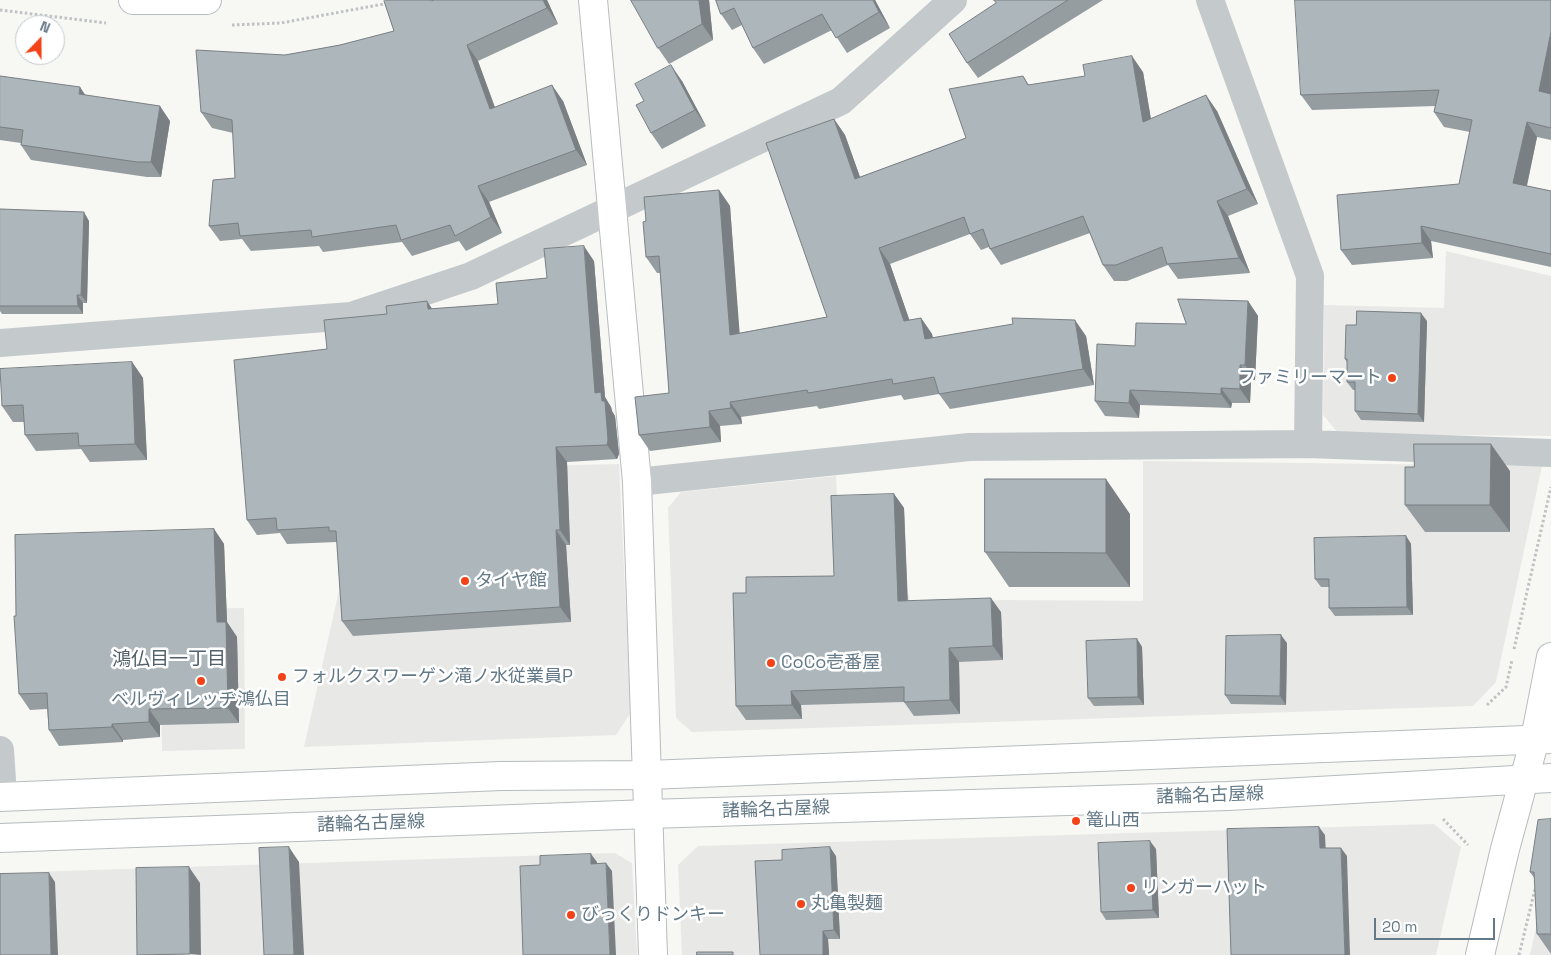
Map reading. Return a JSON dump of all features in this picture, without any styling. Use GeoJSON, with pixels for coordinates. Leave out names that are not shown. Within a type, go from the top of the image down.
{"type":"FeatureCollection","features":[{"type":"Feature","properties":{"kind":"main road"},"geometry":{"type":"LineString","coordinates":[[133,0],[207,0]]}},
{"type":"Feature","properties":{"kind":"main road"},"geometry":{"type":"LineString","coordinates":[[593,0],[637,482],[653,955]]}},
{"type":"Feature","properties":{"kind":"main road"},"geometry":{"type":"LineString","coordinates":[[1480,955],[1523,779],[1543,739],[1551,657]]}},
{"type":"Feature","properties":{"kind":"main road"},"geometry":{"type":"LineString","coordinates":[[2,797],[501,776],[648,775],[1543,739]]}},
{"type":"Feature","properties":{"kind":"main road","name":"諸輪名古屋線"},"geometry":{"type":"LineString","coordinates":[[0,838],[649,814],[1228,796],[1551,778]]}},
{"type":"Feature","properties":{"kind":"street"},"geometry":{"type":"LineString","coordinates":[[0,343],[351,316],[470,276],[612,207],[841,101],[953,0]]}},
{"type":"Feature","properties":{"kind":"street"},"geometry":{"type":"LineString","coordinates":[[1210,0],[1310,276],[1308,444]]}},
{"type":"Feature","properties":{"kind":"street"},"geometry":{"type":"LineString","coordinates":[[637,482],[969,447],[1308,444],[1551,452]]}},
{"type":"Feature","properties":{"kind":"street"},"geometry":{"type":"LineString","coordinates":[[0,750],[2,797]]}},
{"type":"Feature","properties":{"kind":"path"},"geometry":{"type":"LineString","coordinates":[[1482,710],[1506,687],[1551,486]]}},
{"type":"Feature","properties":{"kind":"path"},"geometry":{"type":"LineString","coordinates":[[1441,817],[1468,845],[1468,850]]}},
{"type":"Feature","properties":{"kind":"path"},"geometry":{"type":"LineString","coordinates":[[1520,955],[1536,884]]}},
{"type":"Feature","properties":{"kind":"shaded area"},"geometry":{"type":"Polygon","coordinates":[[[1446,251],[1551,276],[1551,436],[1339,434],[1323,415],[1324,305],[1444,308],[1446,251]]]}},
{"type":"Feature","properties":{"kind":"shaded area"},"geometry":{"type":"Polygon","coordinates":[[[1143,461],[1542,466],[1496,682],[1473,706],[692,732],[676,718],[668,508],[681,492],[836,476],[842,595],[909,595],[910,604],[1004,600],[1143,601],[1143,461]]]}},
{"type":"Feature","properties":{"kind":"shaded area"},"geometry":{"type":"Polygon","coordinates":[[[619,464],[631,712],[616,735],[304,747],[340,586],[374,470],[619,464]]]}},
{"type":"Feature","properties":{"kind":"shaded area"},"geometry":{"type":"Polygon","coordinates":[[[244,608],[245,749],[162,751],[160,609],[244,608]]]}},
{"type":"Feature","properties":{"kind":"shaded area"},"geometry":{"type":"Polygon","coordinates":[[[1434,824],[1461,847],[1436,955],[682,955],[678,865],[698,846],[1434,824]]]}},
{"type":"Feature","properties":{"kind":"shaded area"},"geometry":{"type":"Polygon","coordinates":[[[615,853],[632,863],[637,955],[0,955],[0,873],[615,853]]]}},
{"type":"Feature","properties":{"kind":"shaded area"},"geometry":{"type":"Polygon","coordinates":[[[1551,859],[1551,955],[1530,955],[1551,859]]]}},
{"type":"Feature","properties":{"kind":"building"},"geometry":{"type":"Polygon","coordinates":[[[385,0],[543,0],[547,8],[467,45],[490,109],[552,85],[576,150],[478,186],[491,217],[455,236],[450,225],[401,240],[396,225],[312,237],[311,230],[240,236],[238,223],[209,226],[213,180],[235,178],[232,120],[201,112],[196,50],[285,55],[340,45],[394,31],[385,0]]]}},
{"type":"Feature","properties":{"kind":"building"},"geometry":{"type":"Polygon","coordinates":[[[631,0],[699,0],[702,24],[658,48],[631,0]]]}},
{"type":"Feature","properties":{"kind":"building"},"geometry":{"type":"Polygon","coordinates":[[[716,0],[873,0],[879,12],[836,38],[822,14],[753,48],[734,8],[721,14],[716,0]]]}},
{"type":"Feature","properties":{"kind":"building"},"geometry":{"type":"Polygon","coordinates":[[[994,0],[1068,0],[967,63],[949,34],[996,3],[994,0]]]}},
{"type":"Feature","properties":{"kind":"building"},"geometry":{"type":"Polygon","coordinates":[[[1295,0],[1551,0],[1551,32],[1539,91],[1551,94],[1551,128],[1527,122],[1513,183],[1551,191],[1551,254],[1421,226],[1422,243],[1341,250],[1337,195],[1459,184],[1472,120],[1434,112],[1439,90],[1301,95],[1295,0]]]}},
{"type":"Feature","properties":{"kind":"building"},"geometry":{"type":"Polygon","coordinates":[[[1132,56],[1143,122],[1206,95],[1247,189],[1217,201],[1239,258],[1167,264],[1162,247],[1116,265],[1103,265],[1083,216],[990,249],[983,229],[970,234],[964,217],[879,248],[904,321],[921,318],[925,339],[1013,324],[1012,318],[1075,320],[1083,369],[939,394],[934,377],[893,384],[892,379],[808,393],[807,390],[730,402],[731,408],[709,411],[710,427],[639,435],[635,397],[669,393],[659,256],[646,257],[643,222],[646,221],[644,197],[719,190],[730,335],[827,317],[766,143],[834,119],[855,179],[966,138],[949,89],[1023,76],[1028,85],[1085,76],[1083,65],[1132,56]]]}},
{"type":"Feature","properties":{"kind":"building"},"geometry":{"type":"Polygon","coordinates":[[[671,65],[695,110],[651,133],[636,105],[644,101],[635,84],[671,65]]]}},
{"type":"Feature","properties":{"kind":"building"},"geometry":{"type":"Polygon","coordinates":[[[0,76],[80,87],[79,94],[160,106],[151,162],[137,162],[21,145],[23,130],[0,127],[0,76]]]}},
{"type":"Feature","properties":{"kind":"building"},"geometry":{"type":"Polygon","coordinates":[[[0,209],[84,212],[81,295],[77,295],[78,306],[0,306],[0,209]]]}},
{"type":"Feature","properties":{"kind":"building"},"geometry":{"type":"Polygon","coordinates":[[[584,246],[595,393],[601,392],[602,401],[605,401],[608,440],[607,445],[556,447],[560,530],[556,530],[560,607],[342,621],[336,531],[329,531],[329,527],[277,530],[276,518],[247,520],[234,360],[327,349],[324,320],[387,314],[386,306],[427,301],[428,309],[498,304],[496,283],[547,278],[544,249],[584,246]]]}},
{"type":"Feature","properties":{"kind":"building"},"geometry":{"type":"Polygon","coordinates":[[[1178,299],[1248,301],[1245,365],[1240,365],[1240,389],[1221,388],[1221,394],[1130,390],[1129,403],[1095,401],[1097,344],[1135,346],[1136,323],[1186,324],[1178,299]]]}},
{"type":"Feature","properties":{"kind":"building"},"geometry":{"type":"Polygon","coordinates":[[[1357,311],[1421,313],[1418,414],[1355,411],[1355,382],[1347,382],[1347,359],[1345,359],[1346,325],[1356,325],[1357,311]]]}},
{"type":"Feature","properties":{"kind":"building"},"geometry":{"type":"Polygon","coordinates":[[[132,362],[135,444],[79,446],[78,433],[25,435],[23,405],[2,406],[0,369],[132,362]]]}},
{"type":"Feature","properties":{"kind":"building"},"geometry":{"type":"Polygon","coordinates":[[[1414,444],[1491,444],[1490,505],[1405,505],[1405,467],[1414,467],[1414,444]]]}},
{"type":"Feature","properties":{"kind":"building"},"geometry":{"type":"Polygon","coordinates":[[[985,479],[1106,479],[1106,553],[985,552],[985,479]]]}},
{"type":"Feature","properties":{"kind":"building"},"geometry":{"type":"Polygon","coordinates":[[[894,494],[898,601],[991,598],[993,646],[949,648],[950,700],[904,702],[904,687],[791,691],[792,705],[736,706],[733,593],[746,593],[746,577],[834,576],[831,496],[894,494]]]}},
{"type":"Feature","properties":{"kind":"building"},"geometry":{"type":"Polygon","coordinates":[[[214,529],[217,622],[226,622],[228,708],[149,709],[149,722],[112,724],[112,727],[49,730],[47,693],[19,694],[14,616],[16,616],[15,535],[214,529]]]}},
{"type":"Feature","properties":{"kind":"building"},"geometry":{"type":"Polygon","coordinates":[[[1406,536],[1407,607],[1329,608],[1329,579],[1315,579],[1314,538],[1406,536]]]}},
{"type":"Feature","properties":{"kind":"building"},"geometry":{"type":"Polygon","coordinates":[[[1281,635],[1280,696],[1225,695],[1226,636],[1281,635]]]}},
{"type":"Feature","properties":{"kind":"building"},"geometry":{"type":"Polygon","coordinates":[[[1137,639],[1138,697],[1088,698],[1086,641],[1137,639]]]}},
{"type":"Feature","properties":{"kind":"building"},"geometry":{"type":"Polygon","coordinates":[[[1551,819],[1551,934],[1537,934],[1534,872],[1530,872],[1538,820],[1551,819]]]}},
{"type":"Feature","properties":{"kind":"building"},"geometry":{"type":"Polygon","coordinates":[[[1319,827],[1320,848],[1341,848],[1345,955],[1231,955],[1227,829],[1319,827]]]}},
{"type":"Feature","properties":{"kind":"building","name":"リンガーハット"},"geometry":{"type":"Polygon","coordinates":[[[1150,841],[1153,910],[1101,912],[1098,843],[1150,841]]]}},
{"type":"Feature","properties":{"kind":"building"},"geometry":{"type":"Polygon","coordinates":[[[289,847],[294,955],[264,955],[259,848],[289,847]]]}},
{"type":"Feature","properties":{"kind":"building","name":"丸亀製麺"},"geometry":{"type":"Polygon","coordinates":[[[830,847],[834,930],[823,931],[823,955],[760,955],[755,861],[782,860],[782,850],[830,847]]]}},
{"type":"Feature","properties":{"kind":"building","name":"びっくりドンキー"},"geometry":{"type":"Polygon","coordinates":[[[591,854],[591,864],[606,863],[610,955],[523,955],[520,866],[540,865],[540,856],[591,854]]]}},
{"type":"Feature","properties":{"kind":"building"},"geometry":{"type":"Polygon","coordinates":[[[189,867],[190,954],[137,955],[136,868],[189,867]]]}},
{"type":"Feature","properties":{"kind":"building"},"geometry":{"type":"Polygon","coordinates":[[[49,873],[51,955],[0,955],[0,874],[49,873]]]}},
{"type":"Feature","properties":{"kind":"building"},"geometry":{"type":"Polygon","coordinates":[[[697,952],[733,952],[733,955],[697,955],[697,952]]]}},
{"type":"Feature","properties":{"kind":"place","name":"ファミリーマート"},"geometry":{"type":"Point","coordinates":[1392,378]}},
{"type":"Feature","properties":{"kind":"place","name":"タイヤ館"},"geometry":{"type":"Point","coordinates":[465,581]}},
{"type":"Feature","properties":{"kind":"place","name":"CoCo壱番屋"},"geometry":{"type":"Point","coordinates":[771,663]}},
{"type":"Feature","properties":{"kind":"place","name":"フォルクスワーゲン滝ノ水従業員P"},"geometry":{"type":"Point","coordinates":[282,677]}},
{"type":"Feature","properties":{"kind":"place","name":"ベルヴィレッヂ鴻仏目"},"geometry":{"type":"Point","coordinates":[201,681]}},
{"type":"Feature","properties":{"kind":"place","name":"篭山西"},"geometry":{"type":"Point","coordinates":[1076,821]}},
{"type":"Feature","properties":{"kind":"place","name":"リンガーハット"},"geometry":{"type":"Point","coordinates":[1131,888]}},
{"type":"Feature","properties":{"kind":"place","name":"丸亀製麺"},"geometry":{"type":"Point","coordinates":[801,904]}},
{"type":"Feature","properties":{"kind":"place","name":"びっくりドンキー"},"geometry":{"type":"Point","coordinates":[571,915]}},
{"type":"Feature","properties":{"kind":"district","name":"鴻仏目一丁目"},"geometry":{"type":"Point","coordinates":[169,660]}}]}
